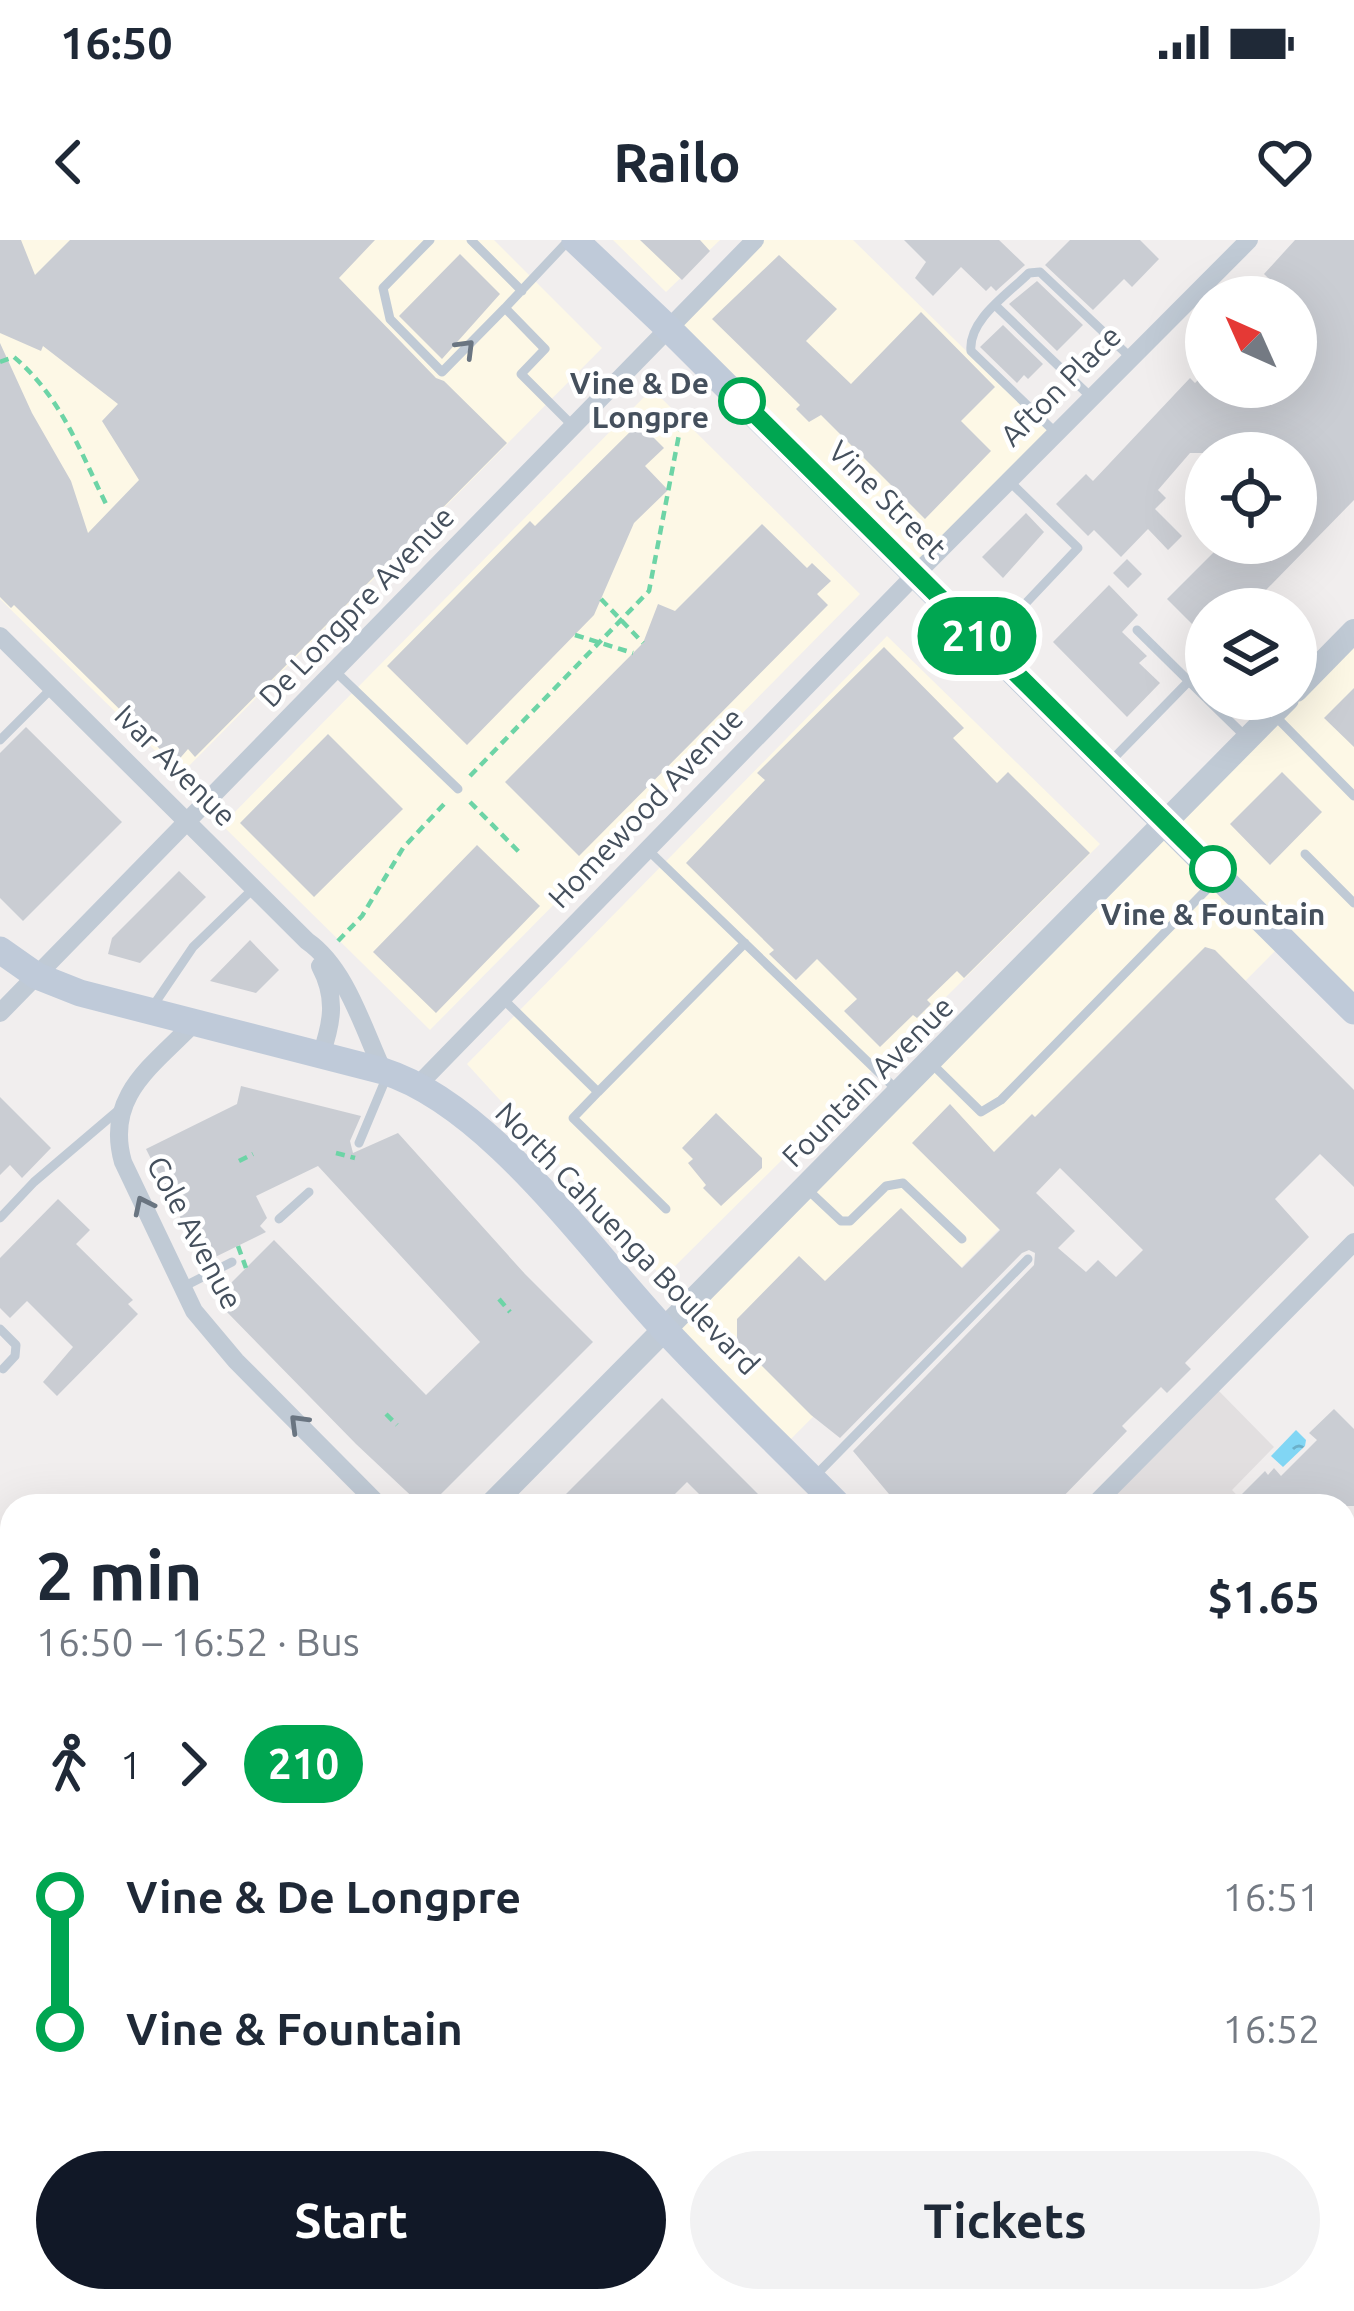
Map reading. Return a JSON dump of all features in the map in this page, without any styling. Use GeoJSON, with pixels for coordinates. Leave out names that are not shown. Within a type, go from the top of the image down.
{"type":"FeatureCollection","features":[{"type":"Feature","properties":{"kind":"main road","name":"Vine Street"},"geometry":{"type":"LineString","coordinates":[[572,240],[668,328],[1354,1011]]}},
{"type":"Feature","properties":{"kind":"main road","name":"North Cahuenga Boulevard"},"geometry":{"type":"LineString","coordinates":[[0,950],[37,976],[80,992],[386,1071],[419,1084],[503,1152],[665,1330],[827,1494]]}},
{"type":"Feature","properties":{"kind":"street","name":"De Longpre Avenue"},"geometry":{"type":"LineString","coordinates":[[0,1013],[755,240]]}},
{"type":"Feature","properties":{"kind":"street","name":"Afton Place"},"geometry":{"type":"LineString","coordinates":[[915,575],[1249,240]]}},
{"type":"Feature","properties":{"kind":"street","name":"Homewood Avenue"},"geometry":{"type":"LineString","coordinates":[[419,1084],[915,575]]}},
{"type":"Feature","properties":{"kind":"street"},"geometry":{"type":"LineString","coordinates":[[1317,669],[1354,631]]}},
{"type":"Feature","properties":{"kind":"street","name":"Ivar Avenue"},"geometry":{"type":"LineString","coordinates":[[0,636],[321,951],[386,1071]]}},
{"type":"Feature","properties":{"kind":"street","name":"Fountain Avenue"},"geometry":{"type":"LineString","coordinates":[[502,1494],[1266,720]]}},
{"type":"Feature","properties":{"kind":"street","name":"Ivar Avenue"},"geometry":{"type":"LineString","coordinates":[[307,941],[328,982],[334,1018],[322,1055]]}},
{"type":"Feature","properties":{"kind":"street"},"geometry":{"type":"LineString","coordinates":[[121,1108],[134,1084],[196,1021]]}},
{"type":"Feature","properties":{"kind":"street","name":"Cole Avenue"},"geometry":{"type":"LineString","coordinates":[[121,1108],[116,1139],[122,1162],[194,1311],[236,1361],[368,1494]]}},
{"type":"Feature","properties":{"kind":"street"},"geometry":{"type":"LineString","coordinates":[[1105,1494],[1354,1242]]}},
{"type":"Feature","properties":{"kind":"lane"},"geometry":{"type":"LineString","coordinates":[[430,240],[383,288],[390,319],[442,372],[572,240]]}},
{"type":"Feature","properties":{"kind":"lane"},"geometry":{"type":"LineString","coordinates":[[471,240],[521,291]]}},
{"type":"Feature","properties":{"kind":"lane"},"geometry":{"type":"LineString","coordinates":[[1056,433],[971,351],[970,337],[1029,273],[1040,272],[1131,358]]}},
{"type":"Feature","properties":{"kind":"lane"},"geometry":{"type":"LineString","coordinates":[[996,306],[1092,398]]}},
{"type":"Feature","properties":{"kind":"lane"},"geometry":{"type":"LineString","coordinates":[[505,308],[545,349],[520,374],[573,427]]}},
{"type":"Feature","properties":{"kind":"lane"},"geometry":{"type":"LineString","coordinates":[[986,645],[1078,548],[1009,481]]}},
{"type":"Feature","properties":{"kind":"lane"},"geometry":{"type":"LineString","coordinates":[[1137,630],[1185,677]]}},
{"type":"Feature","properties":{"kind":"lane"},"geometry":{"type":"LineString","coordinates":[[336,672],[458,789]]}},
{"type":"Feature","properties":{"kind":"lane"},"geometry":{"type":"LineString","coordinates":[[1107,764],[1185,685]]}},
{"type":"Feature","properties":{"kind":"lane"},"geometry":{"type":"LineString","coordinates":[[0,740],[54,686]]}},
{"type":"Feature","properties":{"kind":"lane"},"geometry":{"type":"LineString","coordinates":[[1229,720],[1248,739]]}},
{"type":"Feature","properties":{"kind":"lane"},"geometry":{"type":"LineString","coordinates":[[1292,720],[1354,796]]}},
{"type":"Feature","properties":{"kind":"lane"},"geometry":{"type":"LineString","coordinates":[[648,849],[900,1093]]}},
{"type":"Feature","properties":{"kind":"lane"},"geometry":{"type":"LineString","coordinates":[[1305,854],[1352,898]]}},
{"type":"Feature","properties":{"kind":"lane"},"geometry":{"type":"LineString","coordinates":[[930,1062],[981,1112],[1001,1100],[1220,876]]}},
{"type":"Feature","properties":{"kind":"lane"},"geometry":{"type":"LineString","coordinates":[[151,1010],[193,946],[254,888]]}},
{"type":"Feature","properties":{"kind":"lane"},"geometry":{"type":"LineString","coordinates":[[666,1209],[572,1118],[745,943]]}},
{"type":"Feature","properties":{"kind":"lane"},"geometry":{"type":"LineString","coordinates":[[502,998],[598,1092]]}},
{"type":"Feature","properties":{"kind":"lane"},"geometry":{"type":"LineString","coordinates":[[359,1143],[386,1071]]}},
{"type":"Feature","properties":{"kind":"lane"},"geometry":{"type":"LineString","coordinates":[[0,1218],[34,1182],[121,1108]]}},
{"type":"Feature","properties":{"kind":"lane"},"geometry":{"type":"LineString","coordinates":[[806,1188],[841,1221],[850,1221],[886,1186],[903,1183],[962,1239]]}},
{"type":"Feature","properties":{"kind":"lane"},"geometry":{"type":"LineString","coordinates":[[279,1219],[309,1192]]}},
{"type":"Feature","properties":{"kind":"lane"},"geometry":{"type":"LineString","coordinates":[[812,1479],[1028,1259]]}},
{"type":"Feature","properties":{"kind":"lane"},"geometry":{"type":"LineString","coordinates":[[182,1287],[232,1262]]}},
{"type":"Feature","properties":{"kind":"lane"},"geometry":{"type":"LineString","coordinates":[[0,1330],[16,1345],[15,1356],[2,1370]]}},
{"type":"Feature","properties":{"kind":"path"},"geometry":{"type":"LineString","coordinates":[[0,362],[14,357],[42,381],[106,504]]}},
{"type":"Feature","properties":{"kind":"path"},"geometry":{"type":"LineString","coordinates":[[338,941],[362,916],[403,848],[649,591],[682,419]]}},
{"type":"Feature","properties":{"kind":"path"},"geometry":{"type":"LineString","coordinates":[[601,599],[643,643]]}},
{"type":"Feature","properties":{"kind":"path"},"geometry":{"type":"LineString","coordinates":[[574,635],[633,653]]}},
{"type":"Feature","properties":{"kind":"path"},"geometry":{"type":"LineString","coordinates":[[458,789],[519,852]]}},
{"type":"Feature","properties":{"kind":"path"},"geometry":{"type":"LineString","coordinates":[[336,1153],[355,1158]]}},
{"type":"Feature","properties":{"kind":"path"},"geometry":{"type":"LineString","coordinates":[[239,1162],[253,1154]]}},
{"type":"Feature","properties":{"kind":"path"},"geometry":{"type":"LineString","coordinates":[[238,1246],[246,1268]]}},
{"type":"Feature","properties":{"kind":"path"},"geometry":{"type":"LineString","coordinates":[[499,1299],[510,1312]]}},
{"type":"Feature","properties":{"kind":"path"},"geometry":{"type":"LineString","coordinates":[[386,1414],[397,1425]]}},
{"type":"Feature","properties":{"kind":"shaded area"},"geometry":{"type":"Polygon","coordinates":[[[0,240],[494,240],[602,348],[180,775],[0,599],[0,240]]]}},
{"type":"Feature","properties":{"kind":"shaded area"},"geometry":{"type":"Polygon","coordinates":[[[613,240],[720,240],[666,292],[613,240]]]}},
{"type":"Feature","properties":{"kind":"shaded area"},"geometry":{"type":"Polygon","coordinates":[[[761,240],[853,240],[1050,433],[915,567],[675,326],[761,240]]]}},
{"type":"Feature","properties":{"kind":"shaded area"},"geometry":{"type":"Polygon","coordinates":[[[652,389],[860,594],[430,1030],[222,825],[652,389]]]}},
{"type":"Feature","properties":{"kind":"shaded area"},"geometry":{"type":"Polygon","coordinates":[[[1354,635],[1354,1007],[1170,821],[1270,720],[1317,720],[1317,672],[1354,635]]]}},
{"type":"Feature","properties":{"kind":"shaded area"},"geometry":{"type":"Polygon","coordinates":[[[887,636],[1100,844],[663,1278],[467,1064],[887,636]]]}},
{"type":"Feature","properties":{"kind":"shaded area"},"geometry":{"type":"Polygon","coordinates":[[[1166,828],[1281,945],[785,1445],[671,1330],[1166,828]]]}},
{"type":"Feature","properties":{"kind":"shaded area"},"geometry":{"type":"Polygon","coordinates":[[[1215,1387],[1274,1447],[1232,1490],[1236,1494],[1109,1494],[1215,1387]]]}},
{"type":"Feature","properties":{"kind":"water"},"geometry":{"type":"Polygon","coordinates":[[[1296,1430],[1306,1440],[1305,1446],[1283,1467],[1271,1456],[1296,1430]]]}},
{"type":"Feature","properties":{"kind":"building"},"geometry":{"type":"Polygon","coordinates":[[[0,240],[21,240],[35,275],[70,240],[375,240],[339,278],[507,443],[195,757],[188,749],[175,764],[14,605],[11,608],[0,597],[0,343],[71,481],[88,533],[139,480],[102,421],[118,404],[43,346],[41,351],[0,333],[0,240]]]}},
{"type":"Feature","properties":{"kind":"building"},"geometry":{"type":"Polygon","coordinates":[[[640,240],[700,240],[710,251],[682,280],[640,240]]]}},
{"type":"Feature","properties":{"kind":"building"},"geometry":{"type":"Polygon","coordinates":[[[904,240],[999,240],[1025,265],[996,291],[991,286],[986,291],[961,267],[933,296],[915,278],[926,262],[904,240]]]}},
{"type":"Feature","properties":{"kind":"building"},"geometry":{"type":"Polygon","coordinates":[[[1070,240],[1140,240],[1159,259],[1132,287],[1124,279],[1093,310],[1045,265],[1070,240]]]}},
{"type":"Feature","properties":{"kind":"building"},"geometry":{"type":"Polygon","coordinates":[[[1295,240],[1354,240],[1354,500],[1317,538],[1317,432],[1185,432],[1185,459],[1158,490],[1166,498],[1155,509],[1182,536],[1168,550],[1148,529],[1121,557],[1094,530],[1088,536],[1056,504],[1086,474],[1093,481],[1185,383],[1185,408],[1317,408],[1317,276],[1264,274],[1295,240]]]}},
{"type":"Feature","properties":{"kind":"building"},"geometry":{"type":"Polygon","coordinates":[[[460,254],[500,294],[442,359],[399,316],[460,254]]]}},
{"type":"Feature","properties":{"kind":"building"},"geometry":{"type":"Polygon","coordinates":[[[779,255],[837,309],[806,341],[851,384],[921,312],[995,387],[961,421],[991,451],[925,519],[821,415],[809,422],[796,409],[800,405],[712,319],[779,255]]]}},
{"type":"Feature","properties":{"kind":"building"},"geometry":{"type":"Polygon","coordinates":[[[1037,281],[1083,325],[1057,351],[1009,304],[1037,281]]]}},
{"type":"Feature","properties":{"kind":"building"},"geometry":{"type":"Polygon","coordinates":[[[1003,325],[1043,364],[1017,383],[980,347],[1003,325]]]}},
{"type":"Feature","properties":{"kind":"building"},"geometry":{"type":"Polygon","coordinates":[[[639,423],[664,448],[645,466],[668,490],[634,523],[594,615],[467,745],[387,666],[530,521],[535,526],[639,423]]]}},
{"type":"Feature","properties":{"kind":"building"},"geometry":{"type":"Polygon","coordinates":[[[1026,513],[1044,532],[1003,578],[982,557],[1026,513]]]}},
{"type":"Feature","properties":{"kind":"building"},"geometry":{"type":"Polygon","coordinates":[[[762,524],[807,568],[812,563],[831,581],[817,594],[828,605],[579,856],[505,782],[643,643],[658,604],[675,611],[762,524]]]}},
{"type":"Feature","properties":{"kind":"building"},"geometry":{"type":"Polygon","coordinates":[[[1127,559],[1142,574],[1128,588],[1113,573],[1127,559]]]}},
{"type":"Feature","properties":{"kind":"building"},"geometry":{"type":"Polygon","coordinates":[[[1202,564],[1291,564],[1268,588],[1185,588],[1185,617],[1167,599],[1202,564]]]}},
{"type":"Feature","properties":{"kind":"building"},"geometry":{"type":"Polygon","coordinates":[[[1109,585],[1138,615],[1122,632],[1147,656],[1139,663],[1160,683],[1127,717],[1053,642],[1109,585]]]}},
{"type":"Feature","properties":{"kind":"building"},"geometry":{"type":"Polygon","coordinates":[[[884,647],[964,728],[953,738],[997,783],[1008,772],[1090,853],[964,978],[957,971],[927,1000],[931,1004],[917,1018],[913,1015],[880,1047],[844,1011],[857,999],[817,959],[796,980],[769,954],[774,950],[686,863],[765,780],[757,773],[884,647]]]}},
{"type":"Feature","properties":{"kind":"building"},"geometry":{"type":"Polygon","coordinates":[[[1354,688],[1354,747],[1324,718],[1354,688]]]}},
{"type":"Feature","properties":{"kind":"building"},"geometry":{"type":"Polygon","coordinates":[[[26,727],[122,822],[23,921],[0,898],[0,753],[26,727]]]}},
{"type":"Feature","properties":{"kind":"building"},"geometry":{"type":"Polygon","coordinates":[[[328,734],[403,809],[314,897],[240,823],[328,734]]]}},
{"type":"Feature","properties":{"kind":"building"},"geometry":{"type":"Polygon","coordinates":[[[1282,772],[1322,812],[1270,865],[1230,824],[1282,772]]]}},
{"type":"Feature","properties":{"kind":"building"},"geometry":{"type":"Polygon","coordinates":[[[477,845],[540,906],[436,1013],[373,952],[477,845]]]}},
{"type":"Feature","properties":{"kind":"building"},"geometry":{"type":"Polygon","coordinates":[[[179,871],[206,897],[140,963],[108,954],[112,938],[179,871]]]}},
{"type":"Feature","properties":{"kind":"building"},"geometry":{"type":"Polygon","coordinates":[[[250,940],[279,970],[256,993],[210,981],[250,940]]]}},
{"type":"Feature","properties":{"kind":"building"},"geometry":{"type":"Polygon","coordinates":[[[1205,947],[1215,950],[1354,1090],[1354,1187],[1320,1154],[1275,1199],[1309,1237],[1185,1363],[1191,1369],[1167,1393],[1161,1387],[1122,1426],[1127,1431],[1066,1494],[889,1494],[853,1451],[1034,1265],[1035,1253],[1022,1253],[840,1438],[737,1341],[737,1319],[799,1256],[825,1281],[901,1208],[962,1268],[1000,1230],[912,1143],[950,1104],[994,1152],[1032,1114],[1035,1117],[1205,947]],[[1060,1168],[1036,1193],[1075,1231],[1058,1248],[1086,1272],[1098,1260],[1116,1277],[1143,1250],[1060,1168]]]}},
{"type":"Feature","properties":{"kind":"building"},"geometry":{"type":"Polygon","coordinates":[[[241,1086],[361,1116],[350,1141],[353,1153],[398,1133],[593,1342],[441,1494],[409,1494],[224,1309],[218,1296],[274,1240],[426,1395],[480,1342],[318,1166],[256,1196],[267,1218],[260,1226],[266,1232],[203,1263],[146,1149],[237,1104],[241,1086]]]}},
{"type":"Feature","properties":{"kind":"building"},"geometry":{"type":"Polygon","coordinates":[[[0,1097],[51,1148],[22,1178],[10,1165],[0,1175],[0,1097]]]}},
{"type":"Feature","properties":{"kind":"building"},"geometry":{"type":"Polygon","coordinates":[[[716,1113],[762,1158],[762,1168],[721,1206],[703,1188],[706,1185],[688,1163],[693,1159],[682,1148],[716,1113]]]}},
{"type":"Feature","properties":{"kind":"building"},"geometry":{"type":"Polygon","coordinates":[[[58,1199],[90,1230],[76,1244],[133,1300],[128,1304],[138,1314],[57,1396],[43,1382],[73,1347],[27,1301],[10,1318],[0,1308],[0,1258],[58,1199]]]}},
{"type":"Feature","properties":{"kind":"building"},"geometry":{"type":"Polygon","coordinates":[[[662,1398],[758,1494],[699,1494],[687,1482],[675,1494],[566,1494],[662,1398]]]}},
{"type":"Feature","properties":{"kind":"building"},"geometry":{"type":"Polygon","coordinates":[[[1334,1409],[1354,1429],[1354,1494],[1242,1494],[1265,1471],[1268,1475],[1274,1468],[1281,1476],[1317,1440],[1309,1433],[1334,1409]]]}},
{"type":"Feature","properties":{"kind":"bus line","name":"210"},"geometry":{"type":"LineString","coordinates":[[742,401],[1213,869]]}},
{"type":"Feature","properties":{"kind":"place","name":"Vine & De Longpre"},"geometry":{"type":"Point","coordinates":[742,401]}},
{"type":"Feature","properties":{"kind":"place","name":"Vine & Fountain"},"geometry":{"type":"Point","coordinates":[1213,869]}}]}
